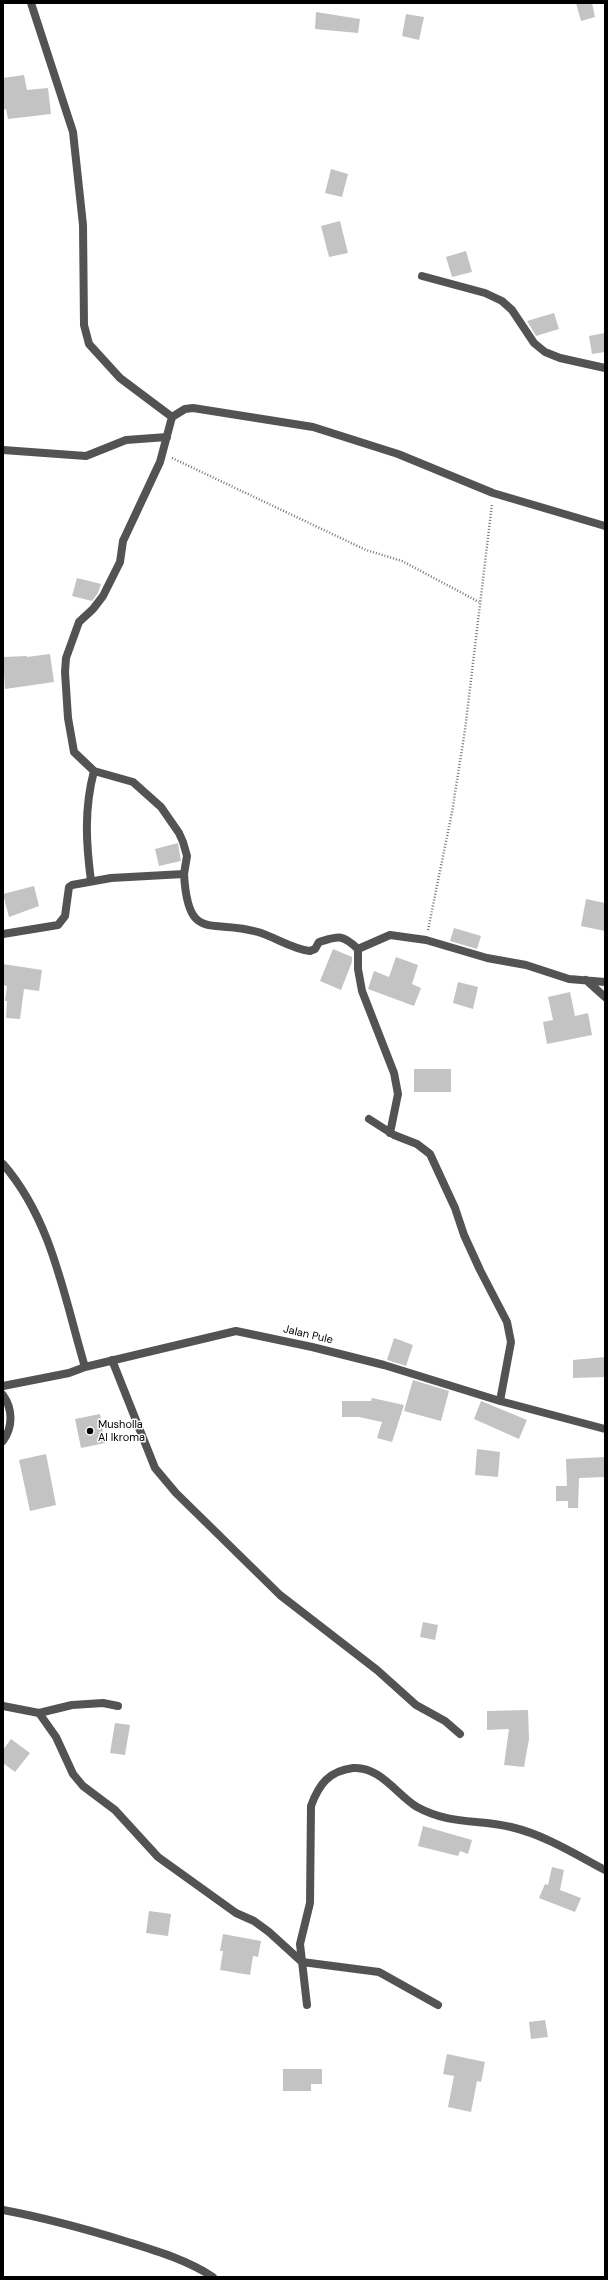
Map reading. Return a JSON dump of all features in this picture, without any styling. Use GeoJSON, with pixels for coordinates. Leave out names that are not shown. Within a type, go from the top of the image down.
{"type":"FeatureCollection","features":[{"type":"Feature","properties":{"kind":"street"},"geometry":{"type":"LineString","coordinates":[[31,3],[72,132],[83,225],[84,325],[89,344],[120,378],[172,417]]}},
{"type":"Feature","properties":{"kind":"street"},"geometry":{"type":"LineString","coordinates":[[422,276],[485,293],[502,301],[512,310],[534,343],[545,352],[560,358],[605,368]]}},
{"type":"Feature","properties":{"kind":"street"},"geometry":{"type":"LineString","coordinates":[[358,949],[343,937],[334,937],[319,942],[315,949],[303,950],[274,937],[249,929],[204,925],[195,917],[189,905],[184,874],[187,856],[183,842],[179,833],[161,807],[133,782],[94,772],[74,752],[68,718],[66,658],[79,622],[93,609],[103,596],[120,562],[123,541],[160,462],[161,450],[167,437],[172,417],[185,409],[193,408],[312,427],[398,454],[493,493],[605,526]]}},
{"type":"Feature","properties":{"kind":"street"},"geometry":{"type":"LineString","coordinates":[[3,450],[86,456],[126,440],[167,437]]}},
{"type":"Feature","properties":{"kind":"street"},"geometry":{"type":"LineString","coordinates":[[91,881],[86,848],[86,811],[94,772]]}},
{"type":"Feature","properties":{"kind":"street"},"geometry":{"type":"LineString","coordinates":[[3,934],[58,925],[65,916],[68,887],[91,881],[138,876],[184,874]]}},
{"type":"Feature","properties":{"kind":"street"},"geometry":{"type":"LineString","coordinates":[[358,949],[390,935],[426,940],[487,958],[526,965],[569,979],[605,982]]}},
{"type":"Feature","properties":{"kind":"street"},"geometry":{"type":"LineString","coordinates":[[358,949],[358,969],[362,991],[382,1038],[394,1073],[398,1094],[390,1133]]}},
{"type":"Feature","properties":{"kind":"street"},"geometry":{"type":"LineString","coordinates":[[586,980],[605,997]]}},
{"type":"Feature","properties":{"kind":"street"},"geometry":{"type":"LineString","coordinates":[[369,1119],[390,1133],[417,1144],[430,1154],[455,1208],[464,1235],[480,1270],[507,1322],[511,1342],[500,1401]]}},
{"type":"Feature","properties":{"kind":"street"},"geometry":{"type":"LineString","coordinates":[[3,1164],[25,1192],[45,1232],[85,1367]]}},
{"type":"Feature","properties":{"kind":"street","name":"Jalan Pule"},"geometry":{"type":"LineString","coordinates":[[3,1386],[69,1373],[112,1360],[236,1331],[312,1346],[384,1365],[500,1401],[605,1429]]}},
{"type":"Feature","properties":{"kind":"street"},"geometry":{"type":"LineString","coordinates":[[112,1360],[155,1468],[176,1493],[280,1595],[377,1670],[416,1705],[445,1721],[460,1734]]}},
{"type":"Feature","properties":{"kind":"street"},"geometry":{"type":"LineString","coordinates":[[3,1395],[7,1400],[11,1418],[10,1431],[3,1441]]}},
{"type":"Feature","properties":{"kind":"street"},"geometry":{"type":"LineString","coordinates":[[3,1706],[39,1713],[72,1705],[103,1703],[118,1706]]}},
{"type":"Feature","properties":{"kind":"street"},"geometry":{"type":"LineString","coordinates":[[39,1713],[56,1736],[73,1774],[83,1786],[115,1810],[158,1857],[236,1913],[259,1925],[302,1962],[379,1972],[438,2005]]}},
{"type":"Feature","properties":{"kind":"street"},"geometry":{"type":"LineString","coordinates":[[307,2005],[300,1944],[310,1903],[312,1879],[310,1850],[312,1806],[316,1793],[324,1779],[354,1768],[370,1771],[383,1779],[416,1806],[446,1820],[511,1827],[530,1832],[605,1870]]}},
{"type":"Feature","properties":{"kind":"street"},"geometry":{"type":"LineString","coordinates":[[3,2210],[48,2218],[151,2249],[196,2267],[212,2277]]}},
{"type":"Feature","properties":{"kind":"path"},"geometry":{"type":"LineString","coordinates":[[161,450],[171,458],[366,550],[402,561],[479,602]]}},
{"type":"Feature","properties":{"kind":"path"},"geometry":{"type":"LineString","coordinates":[[426,940],[451,819],[465,730],[493,493]]}},
{"type":"Feature","properties":{"kind":"building"},"geometry":{"type":"Polygon","coordinates":[[[576,3],[592,3],[595,17],[581,21],[576,3]]]}},
{"type":"Feature","properties":{"kind":"building"},"geometry":{"type":"Polygon","coordinates":[[[316,12],[360,19],[358,33],[315,29],[316,12]]]}},
{"type":"Feature","properties":{"kind":"building"},"geometry":{"type":"Polygon","coordinates":[[[406,14],[424,17],[419,40],[402,36],[406,14]]]}},
{"type":"Feature","properties":{"kind":"building"},"geometry":{"type":"Polygon","coordinates":[[[24,75],[27,90],[48,88],[51,114],[8,119],[6,109],[3,110],[3,78],[24,75]]]}},
{"type":"Feature","properties":{"kind":"building"},"geometry":{"type":"Polygon","coordinates":[[[331,169],[348,174],[342,197],[325,193],[331,169]]]}},
{"type":"Feature","properties":{"kind":"building"},"geometry":{"type":"Polygon","coordinates":[[[340,221],[348,253],[329,257],[321,226],[340,221]]]}},
{"type":"Feature","properties":{"kind":"building"},"geometry":{"type":"Polygon","coordinates":[[[466,251],[472,272],[452,277],[446,257],[466,251]]]}},
{"type":"Feature","properties":{"kind":"building"},"geometry":{"type":"Polygon","coordinates":[[[554,313],[559,329],[536,336],[527,321],[554,313]]]}},
{"type":"Feature","properties":{"kind":"building"},"geometry":{"type":"Polygon","coordinates":[[[605,333],[605,352],[592,354],[589,336],[605,333]]]}},
{"type":"Feature","properties":{"kind":"building"},"geometry":{"type":"Polygon","coordinates":[[[77,578],[101,584],[98,593],[92,601],[72,596],[77,578]]]}},
{"type":"Feature","properties":{"kind":"building"},"geometry":{"type":"Polygon","coordinates":[[[50,654],[54,682],[5,689],[3,657],[27,657],[50,654]]]}},
{"type":"Feature","properties":{"kind":"building"},"geometry":{"type":"Polygon","coordinates":[[[178,843],[181,861],[159,866],[155,849],[178,843]]]}},
{"type":"Feature","properties":{"kind":"building"},"geometry":{"type":"Polygon","coordinates":[[[34,886],[39,906],[9,917],[3,894],[34,886]]]}},
{"type":"Feature","properties":{"kind":"building"},"geometry":{"type":"Polygon","coordinates":[[[586,899],[605,903],[605,931],[581,926],[586,899]]]}},
{"type":"Feature","properties":{"kind":"building"},"geometry":{"type":"Polygon","coordinates":[[[454,928],[481,936],[477,949],[450,941],[454,928]]]}},
{"type":"Feature","properties":{"kind":"building"},"geometry":{"type":"Polygon","coordinates":[[[333,949],[352,957],[352,962],[341,990],[320,981],[333,949]]]}},
{"type":"Feature","properties":{"kind":"building"},"geometry":{"type":"Polygon","coordinates":[[[396,957],[418,965],[412,984],[421,988],[414,1006],[368,989],[374,971],[389,977],[396,957]]]}},
{"type":"Feature","properties":{"kind":"building"},"geometry":{"type":"Polygon","coordinates":[[[3,964],[42,970],[39,991],[24,989],[20,1019],[6,1018],[7,1001],[5,1001],[7,986],[3,985],[3,964]]]}},
{"type":"Feature","properties":{"kind":"building"},"geometry":{"type":"Polygon","coordinates":[[[458,982],[478,987],[473,1009],[453,1003],[458,982]]]}},
{"type":"Feature","properties":{"kind":"building"},"geometry":{"type":"Polygon","coordinates":[[[570,992],[575,1016],[588,1013],[592,1035],[547,1044],[543,1022],[553,1020],[548,997],[570,992]]]}},
{"type":"Feature","properties":{"kind":"building"},"geometry":{"type":"Polygon","coordinates":[[[414,1069],[451,1069],[451,1092],[414,1092],[414,1069]]]}},
{"type":"Feature","properties":{"kind":"building"},"geometry":{"type":"Polygon","coordinates":[[[394,1338],[413,1345],[406,1366],[387,1360],[394,1338]]]}},
{"type":"Feature","properties":{"kind":"building"},"geometry":{"type":"Polygon","coordinates":[[[605,1357],[605,1377],[573,1378],[573,1360],[605,1357]]]}},
{"type":"Feature","properties":{"kind":"building"},"geometry":{"type":"Polygon","coordinates":[[[413,1380],[449,1391],[441,1421],[404,1411],[413,1380]]]}},
{"type":"Feature","properties":{"kind":"building"},"geometry":{"type":"Polygon","coordinates":[[[372,1398],[404,1405],[392,1442],[377,1438],[382,1422],[359,1417],[342,1417],[342,1401],[371,1401],[372,1398]]]}},
{"type":"Feature","properties":{"kind":"building"},"geometry":{"type":"Polygon","coordinates":[[[481,1401],[527,1420],[519,1439],[474,1419],[481,1401]]]}},
{"type":"Feature","properties":{"kind":"building","name":"Musholla Al Ikroma"},"geometry":{"type":"Polygon","coordinates":[[[100,1414],[105,1443],[81,1448],[75,1419],[100,1414]]]}},
{"type":"Feature","properties":{"kind":"building"},"geometry":{"type":"Polygon","coordinates":[[[477,1449],[500,1452],[498,1477],[475,1475],[477,1449]]]}},
{"type":"Feature","properties":{"kind":"building"},"geometry":{"type":"Polygon","coordinates":[[[46,1454],[56,1505],[30,1511],[19,1460],[46,1454]]]}},
{"type":"Feature","properties":{"kind":"building"},"geometry":{"type":"Polygon","coordinates":[[[605,1457],[605,1477],[579,1478],[578,1508],[568,1508],[568,1501],[556,1501],[556,1486],[567,1486],[566,1459],[605,1457]]]}},
{"type":"Feature","properties":{"kind":"building"},"geometry":{"type":"Polygon","coordinates":[[[423,1622],[438,1625],[435,1640],[420,1637],[423,1622]]]}},
{"type":"Feature","properties":{"kind":"building"},"geometry":{"type":"Polygon","coordinates":[[[528,1710],[529,1739],[524,1767],[504,1765],[509,1729],[487,1730],[487,1711],[528,1710]]]}},
{"type":"Feature","properties":{"kind":"building"},"geometry":{"type":"Polygon","coordinates":[[[115,1723],[130,1725],[125,1755],[110,1753],[115,1723]]]}},
{"type":"Feature","properties":{"kind":"building"},"geometry":{"type":"Polygon","coordinates":[[[11,1739],[30,1753],[15,1772],[3,1763],[3,1750],[11,1739]]]}},
{"type":"Feature","properties":{"kind":"building"},"geometry":{"type":"Polygon","coordinates":[[[423,1826],[472,1840],[468,1854],[460,1851],[458,1856],[418,1846],[423,1826]]]}},
{"type":"Feature","properties":{"kind":"building"},"geometry":{"type":"Polygon","coordinates":[[[552,1867],[564,1870],[560,1890],[581,1898],[575,1912],[539,1898],[545,1884],[548,1885],[552,1867]]]}},
{"type":"Feature","properties":{"kind":"building"},"geometry":{"type":"Polygon","coordinates":[[[149,1911],[171,1914],[168,1936],[146,1933],[149,1911]]]}},
{"type":"Feature","properties":{"kind":"building"},"geometry":{"type":"Polygon","coordinates":[[[223,1934],[261,1941],[258,1957],[253,1956],[250,1975],[220,1970],[223,1951],[220,1951],[223,1934]]]}},
{"type":"Feature","properties":{"kind":"building"},"geometry":{"type":"Polygon","coordinates":[[[545,2020],[548,2037],[531,2039],[529,2022],[545,2020]]]}},
{"type":"Feature","properties":{"kind":"building"},"geometry":{"type":"Polygon","coordinates":[[[447,2054],[485,2062],[481,2082],[477,2081],[471,2112],[448,2107],[454,2076],[443,2074],[447,2054]]]}},
{"type":"Feature","properties":{"kind":"building"},"geometry":{"type":"Polygon","coordinates":[[[283,2069],[322,2069],[322,2084],[311,2084],[311,2091],[283,2091],[283,2069]]]}},
{"type":"Feature","properties":{"kind":"place","name":"Musholla Al Ikroma"},"geometry":{"type":"Point","coordinates":[90,1431]}}]}
